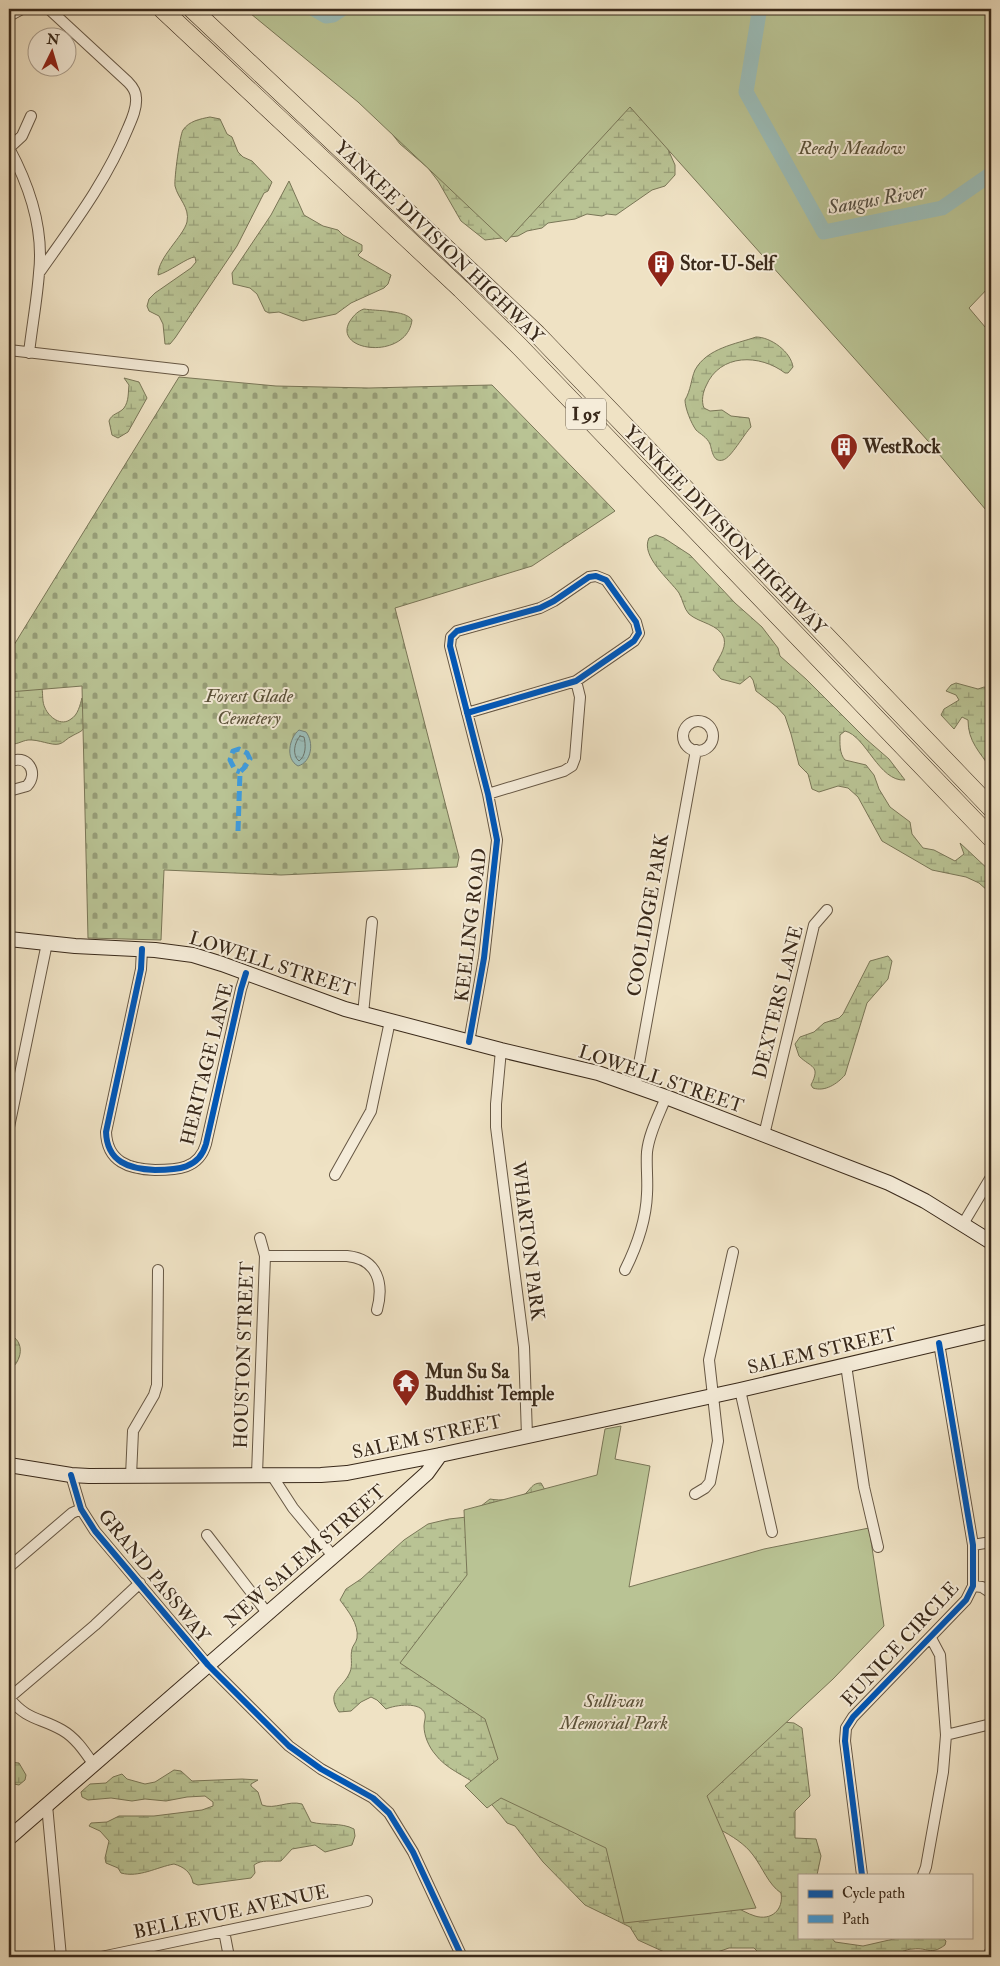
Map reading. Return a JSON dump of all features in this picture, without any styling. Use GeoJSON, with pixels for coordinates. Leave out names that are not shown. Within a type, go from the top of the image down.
{"type":"FeatureCollection","features":[{"type":"Feature","properties":{"kind":"highway","name":"YANKEE DIVISION HIGHWAY"},"geometry":{"type":"LineString","coordinates":[[162,9],[370,203],[513,340],[991,838]]}},
{"type":"Feature","properties":{"kind":"highway","name":"YANKEE DIVISION HIGHWAY"},"geometry":{"type":"LineString","coordinates":[[192,9],[537,334],[991,808]]}},
{"type":"Feature","properties":{"kind":"main road","name":"LOWELL STREET"},"geometry":{"type":"LineString","coordinates":[[9,939],[168,951],[193,956],[246,973],[328,1004],[469,1042],[592,1072],[666,1097],[896,1186],[925,1201],[991,1242]]}},
{"type":"Feature","properties":{"kind":"main road","name":"SALEM STREET"},"geometry":{"type":"LineString","coordinates":[[9,1465],[71,1476],[342,1474],[440,1455],[713,1396],[991,1331]]}},
{"type":"Feature","properties":{"kind":"main road","name":"NEW SALEM STREET"},"geometry":{"type":"LineString","coordinates":[[9,1838],[268,1614],[427,1473],[440,1455]]}},
{"type":"Feature","properties":{"kind":"main road"},"geometry":{"type":"LineString","coordinates":[[409,1461],[418,1464],[427,1473]]}},
{"type":"Feature","properties":{"kind":"street"},"geometry":{"type":"LineString","coordinates":[[9,16],[22,9]]}},
{"type":"Feature","properties":{"kind":"street"},"geometry":{"type":"LineString","coordinates":[[39,273],[82,215],[108,170],[127,130],[136,100],[135,92],[128,82],[49,9]]}},
{"type":"Feature","properties":{"kind":"street"},"geometry":{"type":"LineString","coordinates":[[29,353],[39,273],[39,240],[34,214],[24,181],[9,148],[22,136],[31,116]]}},
{"type":"Feature","properties":{"kind":"street"},"geometry":{"type":"LineString","coordinates":[[9,350],[184,370]]}},
{"type":"Feature","properties":{"kind":"street","name":"KEELING ROAD"},"geometry":{"type":"LineString","coordinates":[[469,1042],[484,958],[497,844],[488,794],[450,646],[451,637],[459,631],[540,608],[554,601],[589,577],[598,576],[606,580],[638,624],[639,633],[633,643],[576,681]]}},
{"type":"Feature","properties":{"kind":"street"},"geometry":{"type":"LineString","coordinates":[[467,713],[576,681],[580,697],[575,758],[572,766],[564,771],[488,794]]}},
{"type":"Feature","properties":{"kind":"street","name":"COOLIDGE PARK"},"geometry":{"type":"LineString","coordinates":[[635,1086],[696,750]]}},
{"type":"Feature","properties":{"kind":"street"},"geometry":{"type":"LineString","coordinates":[[9,762],[16,759],[25,761],[31,767],[33,776],[28,786],[9,791]]}},
{"type":"Feature","properties":{"kind":"street","name":"DEXTERS LANE"},"geometry":{"type":"LineString","coordinates":[[764,1135],[814,926],[827,910]]}},
{"type":"Feature","properties":{"kind":"street"},"geometry":{"type":"LineString","coordinates":[[363,1014],[372,922]]}},
{"type":"Feature","properties":{"kind":"street"},"geometry":{"type":"LineString","coordinates":[[9,1127],[47,943]]}},
{"type":"Feature","properties":{"kind":"street","name":"HERITAGE LANE"},"geometry":{"type":"LineString","coordinates":[[142,949],[141,969],[106,1132],[108,1144],[114,1155],[123,1163],[135,1168],[179,1169],[193,1163],[201,1154],[206,1144],[246,973]]}},
{"type":"Feature","properties":{"kind":"street"},"geometry":{"type":"LineString","coordinates":[[336,1176],[371,1111],[390,1021]]}},
{"type":"Feature","properties":{"kind":"street","name":"WHARTON PARK"},"geometry":{"type":"LineString","coordinates":[[501,1050],[496,1096],[496,1127],[523,1333],[527,1436]]}},
{"type":"Feature","properties":{"kind":"street"},"geometry":{"type":"LineString","coordinates":[[625,1270],[636,1248],[643,1224],[646,1208],[648,1146],[666,1097]]}},
{"type":"Feature","properties":{"kind":"street"},"geometry":{"type":"LineString","coordinates":[[963,1224],[991,1177]]}},
{"type":"Feature","properties":{"kind":"street","name":"HOUSTON STREET"},"geometry":{"type":"LineString","coordinates":[[257,1474],[266,1256],[260,1238]]}},
{"type":"Feature","properties":{"kind":"street"},"geometry":{"type":"LineString","coordinates":[[696,1494],[710,1482],[718,1441],[709,1358],[733,1252]]}},
{"type":"Feature","properties":{"kind":"street"},"geometry":{"type":"LineString","coordinates":[[266,1256],[347,1256],[360,1259],[371,1267],[378,1278],[381,1292],[377,1310]]}},
{"type":"Feature","properties":{"kind":"street"},"geometry":{"type":"LineString","coordinates":[[131,1476],[133,1431],[154,1395],[158,1382],[158,1270]]}},
{"type":"Feature","properties":{"kind":"street","name":"EUNICE CIRCLE"},"geometry":{"type":"LineString","coordinates":[[862,1874],[845,1740],[846,1728],[853,1717],[966,1600],[973,1586],[973,1545],[940,1343]]}},
{"type":"Feature","properties":{"kind":"street"},"geometry":{"type":"LineString","coordinates":[[846,1365],[864,1487],[878,1547]]}},
{"type":"Feature","properties":{"kind":"street"},"geometry":{"type":"LineString","coordinates":[[740,1390],[772,1532]]}},
{"type":"Feature","properties":{"kind":"street"},"geometry":{"type":"LineString","coordinates":[[271,1474],[293,1508],[333,1556]]}},
{"type":"Feature","properties":{"kind":"street","name":"GRAND PASSWAY"},"geometry":{"type":"LineString","coordinates":[[71,1476],[80,1509],[95,1532],[208,1665],[293,1749],[321,1769],[364,1792],[389,1813],[413,1852],[462,1957]]}},
{"type":"Feature","properties":{"kind":"street"},"geometry":{"type":"LineString","coordinates":[[9,1567],[70,1514],[80,1509]]}},
{"type":"Feature","properties":{"kind":"street"},"geometry":{"type":"LineString","coordinates":[[207,1535],[268,1614]]}},
{"type":"Feature","properties":{"kind":"street"},"geometry":{"type":"LineString","coordinates":[[973,1545],[991,1542]]}},
{"type":"Feature","properties":{"kind":"street"},"geometry":{"type":"LineString","coordinates":[[94,1765],[68,1734],[25,1714],[9,1698],[95,1625],[140,1583]]}},
{"type":"Feature","properties":{"kind":"street"},"geometry":{"type":"LineString","coordinates":[[973,1586],[982,1587],[991,1593]]}},
{"type":"Feature","properties":{"kind":"street","name":"EUNICE CIRCLE"},"geometry":{"type":"LineString","coordinates":[[923,1874],[943,1772],[946,1735],[940,1655],[931,1638]]}},
{"type":"Feature","properties":{"kind":"street"},"geometry":{"type":"LineString","coordinates":[[946,1735],[991,1724]]}},
{"type":"Feature","properties":{"kind":"street"},"geometry":{"type":"LineString","coordinates":[[47,1805],[61,1957]]}},
{"type":"Feature","properties":{"kind":"street","name":"BELLEVUE AVENUE"},"geometry":{"type":"LineString","coordinates":[[101,1957],[367,1901]]}},
{"type":"Feature","properties":{"kind":"street"},"geometry":{"type":"LineString","coordinates":[[224,1932],[229,1957]]}},
{"type":"Feature","properties":{"kind":"green space","name":"Reedy Meadow"},"geometry":{"type":"Polygon","coordinates":[[[245,9],[991,9],[991,285],[969,308],[991,334],[991,516],[928,441],[630,107],[506,242],[358,102],[245,9]]]}},
{"type":"Feature","properties":{"kind":"green space"},"geometry":{"type":"Polygon","coordinates":[[[541,9],[667,147],[675,165],[675,175],[665,186],[652,190],[616,215],[587,214],[575,219],[548,223],[542,228],[527,231],[518,236],[485,240],[461,221],[438,181],[428,168],[400,144],[389,130],[541,9]]]}},
{"type":"Feature","properties":{"kind":"green space"},"geometry":{"type":"Polygon","coordinates":[[[210,117],[220,119],[227,134],[232,137],[238,152],[243,157],[252,161],[272,182],[268,191],[264,193],[237,246],[175,338],[170,344],[165,344],[163,324],[159,316],[149,311],[147,306],[149,299],[155,293],[191,268],[196,262],[195,257],[158,275],[162,261],[185,228],[187,222],[187,212],[175,186],[182,133],[185,127],[192,122],[210,117]]]}},
{"type":"Feature","properties":{"kind":"green space"},"geometry":{"type":"Polygon","coordinates":[[[289,181],[304,215],[323,226],[338,230],[343,235],[362,245],[362,251],[358,255],[391,275],[388,284],[384,288],[351,303],[336,314],[303,321],[279,312],[269,313],[265,311],[257,294],[250,288],[233,284],[232,273],[271,215],[289,181]]]}},
{"type":"Feature","properties":{"kind":"green space"},"geometry":{"type":"Polygon","coordinates":[[[364,309],[404,314],[412,320],[407,333],[398,342],[385,347],[372,348],[351,340],[347,332],[350,321],[358,312],[364,309]]]}},
{"type":"Feature","properties":{"kind":"green space"},"geometry":{"type":"Polygon","coordinates":[[[756,337],[768,340],[779,346],[788,356],[793,367],[788,373],[785,373],[764,362],[741,360],[721,367],[712,375],[703,394],[704,408],[710,411],[722,410],[731,416],[749,418],[751,427],[730,455],[723,460],[717,460],[707,439],[696,430],[690,420],[685,400],[695,370],[700,363],[722,348],[756,337]]]}},
{"type":"Feature","properties":{"kind":"green space","name":"Forest Glade Cemetery"},"geometry":{"type":"Polygon","coordinates":[[[179,377],[276,386],[369,388],[492,385],[615,511],[532,566],[395,608],[459,857],[457,867],[281,875],[164,870],[161,940],[88,938],[82,686],[9,692],[9,653],[179,377]]]}},
{"type":"Feature","properties":{"kind":"green space"},"geometry":{"type":"Polygon","coordinates":[[[124,378],[139,382],[147,398],[128,432],[118,438],[112,435],[109,421],[127,403],[129,385],[124,378]]]}},
{"type":"Feature","properties":{"kind":"green space"},"geometry":{"type":"Polygon","coordinates":[[[656,535],[690,555],[735,603],[762,627],[778,648],[780,656],[889,759],[905,780],[896,779],[888,774],[853,735],[845,731],[840,735],[841,751],[845,760],[866,765],[874,775],[879,789],[890,807],[910,822],[912,834],[923,848],[934,850],[955,861],[964,854],[960,843],[991,872],[991,911],[987,906],[988,891],[979,883],[966,877],[932,870],[882,841],[858,797],[848,788],[838,786],[819,792],[812,789],[808,774],[799,765],[785,716],[777,707],[756,691],[750,676],[740,684],[721,679],[713,670],[723,651],[724,638],[718,630],[689,614],[679,593],[652,560],[647,545],[649,538],[656,535]]]}},
{"type":"Feature","properties":{"kind":"green space"},"geometry":{"type":"Polygon","coordinates":[[[9,673],[42,688],[45,708],[49,715],[56,720],[63,722],[73,717],[78,710],[82,698],[84,729],[59,744],[26,740],[9,744],[9,673]]]}},
{"type":"Feature","properties":{"kind":"green space"},"geometry":{"type":"Polygon","coordinates":[[[956,683],[978,689],[984,687],[991,689],[991,769],[972,741],[968,720],[962,717],[954,729],[941,715],[944,709],[959,700],[956,695],[946,691],[951,685],[956,683]]]}},
{"type":"Feature","properties":{"kind":"green space"},"geometry":{"type":"Polygon","coordinates":[[[888,956],[892,961],[888,979],[867,1003],[845,1075],[830,1086],[822,1089],[813,1088],[811,1085],[815,1070],[799,1056],[795,1044],[800,1037],[814,1032],[824,1023],[839,1018],[843,1014],[870,961],[888,956]]]}},
{"type":"Feature","properties":{"kind":"green space"},"geometry":{"type":"Polygon","coordinates":[[[9,1334],[18,1342],[20,1352],[17,1362],[9,1371],[9,1334]]]}},
{"type":"Feature","properties":{"kind":"green space","name":"Sullivan Memorial Park"},"geometry":{"type":"Polygon","coordinates":[[[621,1426],[615,1459],[650,1466],[629,1587],[764,1549],[869,1528],[884,1626],[833,1679],[707,1796],[756,1908],[624,1923],[606,1848],[501,1798],[487,1808],[465,1786],[498,1759],[485,1719],[400,1663],[467,1575],[464,1510],[597,1475],[605,1429],[621,1426]]]}},
{"type":"Feature","properties":{"kind":"green space","name":"Sullivan Memorial Park"},"geometry":{"type":"Polygon","coordinates":[[[541,1483],[572,1537],[783,1722],[794,1723],[802,1728],[810,1796],[795,1811],[795,1838],[816,1839],[821,1856],[817,1874],[798,1874],[798,1938],[832,1938],[835,1942],[863,1946],[898,1938],[943,1938],[946,1941],[945,1945],[932,1951],[910,1949],[891,1957],[879,1958],[833,1954],[828,1957],[759,1957],[754,1948],[729,1948],[703,1957],[673,1956],[638,1940],[630,1927],[585,1905],[543,1862],[515,1826],[507,1823],[481,1792],[479,1786],[439,1759],[426,1737],[424,1730],[425,1714],[423,1710],[407,1705],[386,1709],[371,1697],[361,1702],[351,1711],[339,1712],[335,1705],[334,1695],[350,1672],[352,1649],[357,1638],[355,1623],[340,1600],[346,1589],[361,1579],[404,1540],[428,1524],[467,1517],[490,1499],[517,1498],[525,1494],[534,1485],[541,1483]],[[719,1829],[733,1906],[755,1916],[766,1917],[771,1915],[778,1909],[781,1893],[769,1880],[750,1851],[738,1840],[719,1829]]]}},
{"type":"Feature","properties":{"kind":"green space"},"geometry":{"type":"Polygon","coordinates":[[[9,1762],[19,1763],[26,1775],[25,1780],[19,1785],[9,1783],[9,1762]]]}},
{"type":"Feature","properties":{"kind":"green space"},"geometry":{"type":"Polygon","coordinates":[[[174,1770],[181,1771],[192,1781],[258,1780],[251,1784],[251,1786],[258,1792],[262,1805],[302,1804],[311,1822],[354,1829],[355,1836],[352,1845],[325,1852],[315,1845],[292,1849],[281,1861],[263,1861],[254,1865],[255,1873],[251,1878],[198,1885],[193,1883],[187,1870],[174,1864],[141,1873],[121,1873],[118,1868],[106,1863],[105,1858],[109,1841],[100,1831],[89,1826],[91,1823],[107,1822],[119,1816],[154,1816],[202,1810],[213,1806],[213,1802],[205,1796],[166,1801],[145,1799],[132,1801],[111,1798],[88,1800],[82,1797],[81,1792],[90,1784],[106,1783],[113,1777],[122,1774],[127,1779],[145,1784],[155,1782],[174,1770]]]}},
{"type":"Feature","properties":{"kind":"water"},"geometry":{"type":"Polygon","coordinates":[[[299,730],[306,732],[309,736],[311,746],[309,756],[303,764],[298,766],[291,759],[290,748],[293,738],[299,730]]]}},
{"type":"Feature","properties":{"kind":"waterway","name":"Saugus River"},"geometry":{"type":"LineString","coordinates":[[314,9],[326,16],[333,15],[342,9]]}},
{"type":"Feature","properties":{"kind":"waterway","name":"Saugus River"},"geometry":{"type":"LineString","coordinates":[[754,9],[759,13],[746,92],[824,232],[942,208],[991,174]]}},
{"type":"Feature","properties":{"kind":"marked path"},"geometry":{"type":"LineString","coordinates":[[238,831],[240,772],[250,759],[247,753],[239,749],[233,751],[230,760],[235,770],[240,772]]}},
{"type":"Feature","properties":{"kind":"cycle path"},"geometry":{"type":"LineString","coordinates":[[467,713],[576,681],[634,641],[639,633],[636,622],[606,580],[596,576],[589,577],[554,601],[540,608],[457,631],[451,637],[450,646],[488,794],[497,840],[484,958],[469,1042]]}},
{"type":"Feature","properties":{"kind":"cycle path"},"geometry":{"type":"LineString","coordinates":[[142,949],[141,969],[106,1132],[107,1142],[115,1157],[121,1162],[137,1168],[155,1170],[179,1168],[193,1163],[203,1152],[246,973]]}},
{"type":"Feature","properties":{"kind":"cycle path"},"geometry":{"type":"LineString","coordinates":[[862,1874],[845,1741],[846,1728],[853,1717],[966,1600],[973,1586],[973,1545],[939,1343]]}},
{"type":"Feature","properties":{"kind":"cycle path"},"geometry":{"type":"LineString","coordinates":[[71,1475],[81,1509],[95,1531],[208,1665],[289,1746],[321,1769],[373,1798],[389,1813],[413,1852],[462,1957]]}},
{"type":"Feature","properties":{"kind":"place","name":"Stor-U-Self"},"geometry":{"type":"Point","coordinates":[661,288]}},
{"type":"Feature","properties":{"kind":"place","name":"WestRock"},"geometry":{"type":"Point","coordinates":[844,471]}},
{"type":"Feature","properties":{"kind":"place","name":"Mun Su Sa Buddhist Temple"},"geometry":{"type":"Point","coordinates":[406,1407]}}]}
